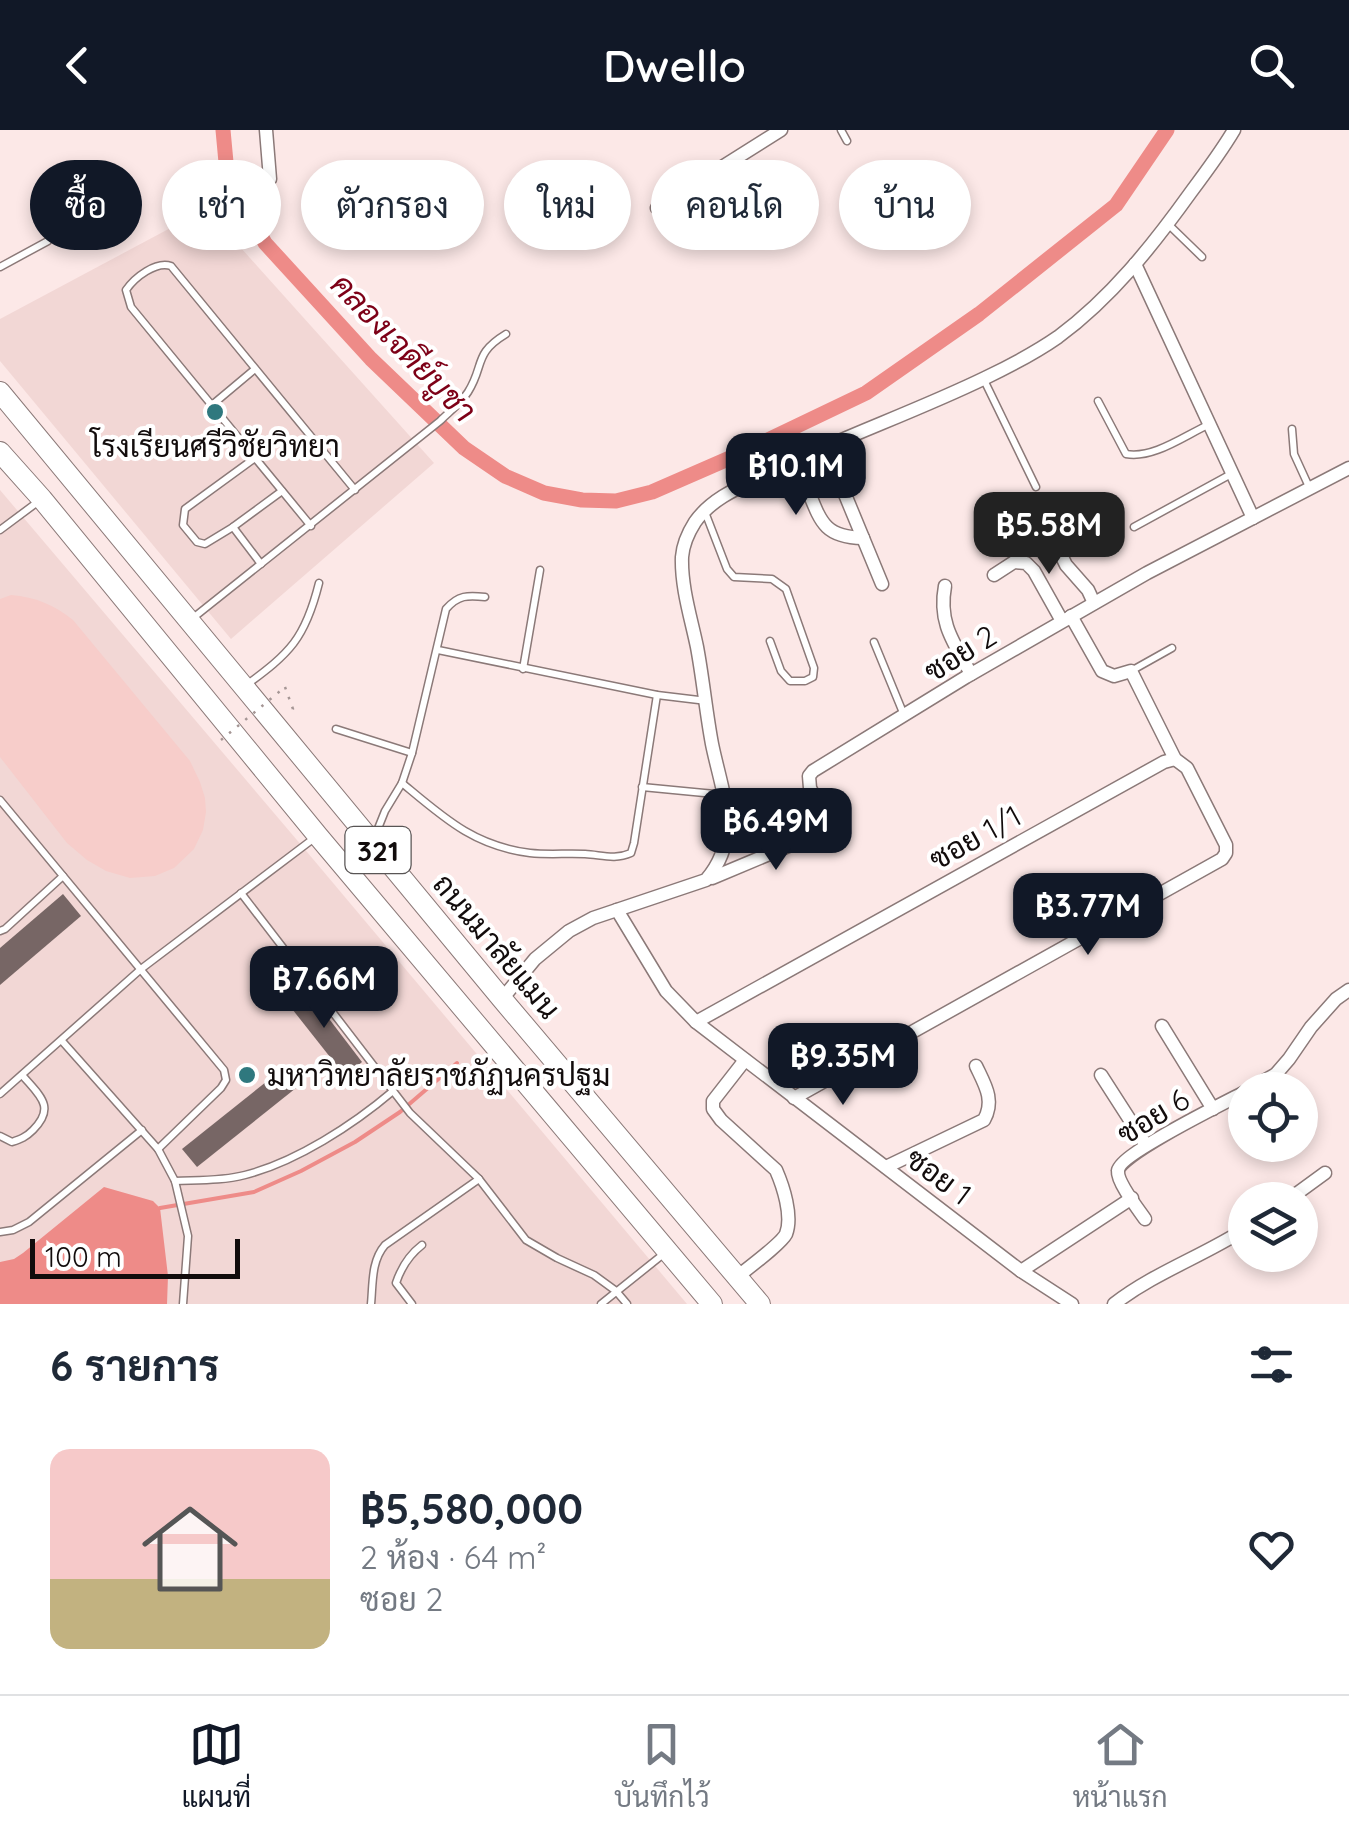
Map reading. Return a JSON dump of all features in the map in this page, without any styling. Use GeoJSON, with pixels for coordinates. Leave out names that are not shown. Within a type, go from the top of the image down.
{"type":"FeatureCollection","features":[{"type":"Feature","properties":{"kind":"highway","name":"ถนนมาลัยแมน"},"geometry":{"type":"LineString","coordinates":[[0,392],[760,1304]]}},
{"type":"Feature","properties":{"kind":"highway","name":"321"},"geometry":{"type":"LineString","coordinates":[[0,452],[712,1304]]}},
{"type":"Feature","properties":{"kind":"street"},"geometry":{"type":"LineString","coordinates":[[733,160],[780,130]]}},
{"type":"Feature","properties":{"kind":"street"},"geometry":{"type":"LineString","coordinates":[[502,999],[535,960],[569,931],[593,918],[706,880],[717,868],[726,846],[725,795],[712,744],[682,556],[686,536],[705,511],[732,491],[983,379],[1058,337],[1093,308],[1135,264],[1234,130]]}},
{"type":"Feature","properties":{"kind":"street"},"geometry":{"type":"LineString","coordinates":[[270,132],[270,160]]}},
{"type":"Feature","properties":{"kind":"street"},"geometry":{"type":"LineString","coordinates":[[1135,264],[1253,518]]}},
{"type":"Feature","properties":{"kind":"street"},"geometry":{"type":"LineString","coordinates":[[808,490],[826,450]]}},
{"type":"Feature","properties":{"kind":"street"},"geometry":{"type":"LineString","coordinates":[[826,450],[882,584]]}},
{"type":"Feature","properties":{"kind":"street","name":"ซอย 2"},"geometry":{"type":"LineString","coordinates":[[706,880],[831,828],[810,788],[809,776],[814,771],[1146,573],[1349,468]]}},
{"type":"Feature","properties":{"kind":"street"},"geometry":{"type":"LineString","coordinates":[[778,469],[808,490],[817,514],[830,530],[844,538],[863,538]]}},
{"type":"Feature","properties":{"kind":"street"},"geometry":{"type":"LineString","coordinates":[[1048,528],[1066,566],[1088,590],[1094,603]]}},
{"type":"Feature","properties":{"kind":"street"},"geometry":{"type":"LineString","coordinates":[[794,1098],[1226,854],[1226,845],[1187,768],[1175,759],[1132,672],[1114,676],[1102,671],[1026,563],[1014,562],[994,575]]}},
{"type":"Feature","properties":{"kind":"street"},"geometry":{"type":"LineString","coordinates":[[946,586],[941,606],[945,622],[971,674]]}},
{"type":"Feature","properties":{"kind":"street","name":"ซอย 1/1"},"geometry":{"type":"LineString","coordinates":[[696,1022],[1175,759]]}},
{"type":"Feature","properties":{"kind":"street","name":"ซอย 1"},"geometry":{"type":"LineString","coordinates":[[617,910],[666,991],[696,1022],[1021,1271],[1072,1304]]}},
{"type":"Feature","properties":{"kind":"street","name":"ซอย 6"},"geometry":{"type":"LineString","coordinates":[[1278,1072],[1311,1026],[1349,990]]}},
{"type":"Feature","properties":{"kind":"street"},"geometry":{"type":"LineString","coordinates":[[1162,1026],[1213,1109]]}},
{"type":"Feature","properties":{"kind":"street"},"geometry":{"type":"LineString","coordinates":[[738,1277],[785,1236],[788,1221],[776,1170],[713,1109],[713,1101],[745,1060]]}},
{"type":"Feature","properties":{"kind":"street"},"geometry":{"type":"LineString","coordinates":[[886,1167],[984,1120],[990,1098],[976,1066]]}},
{"type":"Feature","properties":{"kind":"street"},"geometry":{"type":"LineString","coordinates":[[1101,1074],[1146,1145]]}},
{"type":"Feature","properties":{"kind":"street","name":"ซอย 6"},"geometry":{"type":"LineString","coordinates":[[1145,1219],[1118,1176],[1117,1167],[1146,1145],[1228,1101]]}},
{"type":"Feature","properties":{"kind":"street"},"geometry":{"type":"LineString","coordinates":[[1313,1182],[1325,1173]]}},
{"type":"Feature","properties":{"kind":"street"},"geometry":{"type":"LineString","coordinates":[[1021,1271],[1132,1198]]}},
{"type":"Feature","properties":{"kind":"street"},"geometry":{"type":"LineString","coordinates":[[1114,1304],[1168,1270],[1228,1241]]}},
{"type":"Feature","properties":{"kind":"lane"},"geometry":{"type":"LineString","coordinates":[[841,130],[847,141]]}},
{"type":"Feature","properties":{"kind":"lane"},"geometry":{"type":"LineString","coordinates":[[1168,224],[1202,257]]}},
{"type":"Feature","properties":{"kind":"lane"},"geometry":{"type":"LineString","coordinates":[[0,266],[31,250]]}},
{"type":"Feature","properties":{"kind":"lane"},"geometry":{"type":"LineString","coordinates":[[311,526],[131,307],[126,290],[130,284],[158,264],[171,266],[355,490]]}},
{"type":"Feature","properties":{"kind":"lane"},"geometry":{"type":"LineString","coordinates":[[190,621],[440,422],[467,394],[482,352],[506,334]]}},
{"type":"Feature","properties":{"kind":"lane"},"geometry":{"type":"LineString","coordinates":[[212,405],[255,368]]}},
{"type":"Feature","properties":{"kind":"lane"},"geometry":{"type":"LineString","coordinates":[[983,379],[1036,487]]}},
{"type":"Feature","properties":{"kind":"lane"},"geometry":{"type":"LineString","coordinates":[[1098,401],[1126,454],[1148,453],[1211,424]]}},
{"type":"Feature","properties":{"kind":"lane"},"geometry":{"type":"LineString","coordinates":[[1292,429],[1294,454],[1310,489]]}},
{"type":"Feature","properties":{"kind":"lane"},"geometry":{"type":"LineString","coordinates":[[255,458],[184,509],[183,525],[202,544],[282,491]]}},
{"type":"Feature","properties":{"kind":"lane"},"geometry":{"type":"LineString","coordinates":[[1134,527],[1233,473]]}},
{"type":"Feature","properties":{"kind":"lane"},"geometry":{"type":"LineString","coordinates":[[0,530],[42,498]]}},
{"type":"Feature","properties":{"kind":"lane"},"geometry":{"type":"LineString","coordinates":[[705,511],[727,569],[734,577],[772,579],[786,589],[814,668],[812,677],[790,681],[781,672],[770,641]]}},
{"type":"Feature","properties":{"kind":"lane"},"geometry":{"type":"LineString","coordinates":[[233,527],[261,564]]}},
{"type":"Feature","properties":{"kind":"lane"},"geometry":{"type":"LineString","coordinates":[[523,669],[540,570]]}},
{"type":"Feature","properties":{"kind":"lane"},"geometry":{"type":"LineString","coordinates":[[244,687],[282,659],[306,627],[319,583]]}},
{"type":"Feature","properties":{"kind":"lane"},"geometry":{"type":"LineString","coordinates":[[372,842],[402,783],[412,753],[446,608],[453,600],[471,595],[485,597]]}},
{"type":"Feature","properties":{"kind":"lane"},"geometry":{"type":"LineString","coordinates":[[874,642],[904,716]]}},
{"type":"Feature","properties":{"kind":"lane"},"geometry":{"type":"LineString","coordinates":[[1132,672],[1172,648]]}},
{"type":"Feature","properties":{"kind":"lane"},"geometry":{"type":"LineString","coordinates":[[438,650],[657,695],[707,701]]}},
{"type":"Feature","properties":{"kind":"lane"},"geometry":{"type":"LineString","coordinates":[[402,783],[473,838],[491,845],[533,853],[620,858],[631,853],[657,695]]}},
{"type":"Feature","properties":{"kind":"lane"},"geometry":{"type":"LineString","coordinates":[[336,730],[412,753]]}},
{"type":"Feature","properties":{"kind":"lane"},"geometry":{"type":"LineString","coordinates":[[642,787],[725,795]]}},
{"type":"Feature","properties":{"kind":"lane"},"geometry":{"type":"LineString","coordinates":[[0,800],[224,1070],[226,1080],[221,1088],[158,1149]]}},
{"type":"Feature","properties":{"kind":"lane"},"geometry":{"type":"LineString","coordinates":[[0,1094],[141,970],[318,836]]}},
{"type":"Feature","properties":{"kind":"lane"},"geometry":{"type":"LineString","coordinates":[[0,931],[63,876]]}},
{"type":"Feature","properties":{"kind":"lane"},"geometry":{"type":"LineString","coordinates":[[241,893],[410,1113],[480,1179],[526,1240],[594,1275],[627,1304]]}},
{"type":"Feature","properties":{"kind":"lane"},"geometry":{"type":"LineString","coordinates":[[62,1042],[158,1149],[176,1185],[188,1236],[183,1304]]}},
{"type":"Feature","properties":{"kind":"lane"},"geometry":{"type":"LineString","coordinates":[[0,1136],[12,1142],[24,1139],[44,1119],[40,1096],[22,1075]]}},
{"type":"Feature","properties":{"kind":"lane"},"geometry":{"type":"LineString","coordinates":[[176,1185],[221,1180],[277,1163],[336,1133],[395,1093]]}},
{"type":"Feature","properties":{"kind":"lane"},"geometry":{"type":"LineString","coordinates":[[0,1232],[29,1222],[142,1130]]}},
{"type":"Feature","properties":{"kind":"lane"},"geometry":{"type":"LineString","coordinates":[[371,1304],[378,1252],[480,1179]]}},
{"type":"Feature","properties":{"kind":"lane"},"geometry":{"type":"LineString","coordinates":[[412,1304],[396,1283],[412,1252],[422,1245]]}},
{"type":"Feature","properties":{"kind":"lane"},"geometry":{"type":"LineString","coordinates":[[600,1304],[666,1251]]}},
{"type":"Feature","properties":{"kind":"path"},"geometry":{"type":"LineString","coordinates":[[221,740],[285,687]]}},
{"type":"Feature","properties":{"kind":"shaded area","name":"โรงเรียนศรีวิชัยวิทยา"},"geometry":{"type":"Polygon","coordinates":[[[162,232],[162,250],[243,250],[434,463],[231,639],[0,361],[0,319],[129,250],[142,250],[142,243],[162,232]]]}},
{"type":"Feature","properties":{"kind":"shaded area","name":"มหาวิทยาลัยราชภัฏนครปฐม"},"geometry":{"type":"Polygon","coordinates":[[[0,490],[302,846],[687,1304],[0,1304],[0,490]]]}},
{"type":"Feature","properties":{"kind":"shaded area"},"geometry":{"type":"Polygon","coordinates":[[[11,595],[44,603],[73,620],[190,761],[200,782],[206,812],[194,849],[174,868],[155,876],[130,878],[87,860],[67,843],[0,757],[0,599],[11,595]]]}},
{"type":"Feature","properties":{"kind":"shaded area"},"geometry":{"type":"Polygon","coordinates":[[[104,1187],[153,1201],[160,1208],[168,1276],[167,1304],[0,1304],[0,1262],[23,1253],[104,1187]]]}},
{"type":"Feature","properties":{"kind":"building"},"geometry":{"type":"Polygon","coordinates":[[[63,894],[81,916],[0,985],[0,948],[63,894]]]}},
{"type":"Feature","properties":{"kind":"building"},"geometry":{"type":"Polygon","coordinates":[[[304,986],[362,1062],[345,1076],[285,1000],[304,986]]]}},
{"type":"Feature","properties":{"kind":"building"},"geometry":{"type":"Polygon","coordinates":[[[281,1070],[296,1088],[197,1167],[182,1149],[281,1070]]]}},
{"type":"Feature","properties":{"kind":"waterway","name":"คลองเจดีย์บูชา"},"geometry":{"type":"LineString","coordinates":[[223,130],[227,173],[265,243],[371,359],[464,448],[505,476],[544,493],[616,501],[652,492],[866,393],[979,314],[1116,205],[1167,130]]}},
{"type":"Feature","properties":{"kind":"waterway"},"geometry":{"type":"LineString","coordinates":[[160,1208],[254,1192],[301,1171],[400,1112],[457,1063]]}},
{"type":"Feature","properties":{"kind":"place","name":"โรงเรียนศรีวิชัยวิทยา"},"geometry":{"type":"Point","coordinates":[215,412]}},
{"type":"Feature","properties":{"kind":"place","name":"มหาวิทยาลัยราชภัฏนครปฐม"},"geometry":{"type":"Point","coordinates":[247,1075]}}]}
